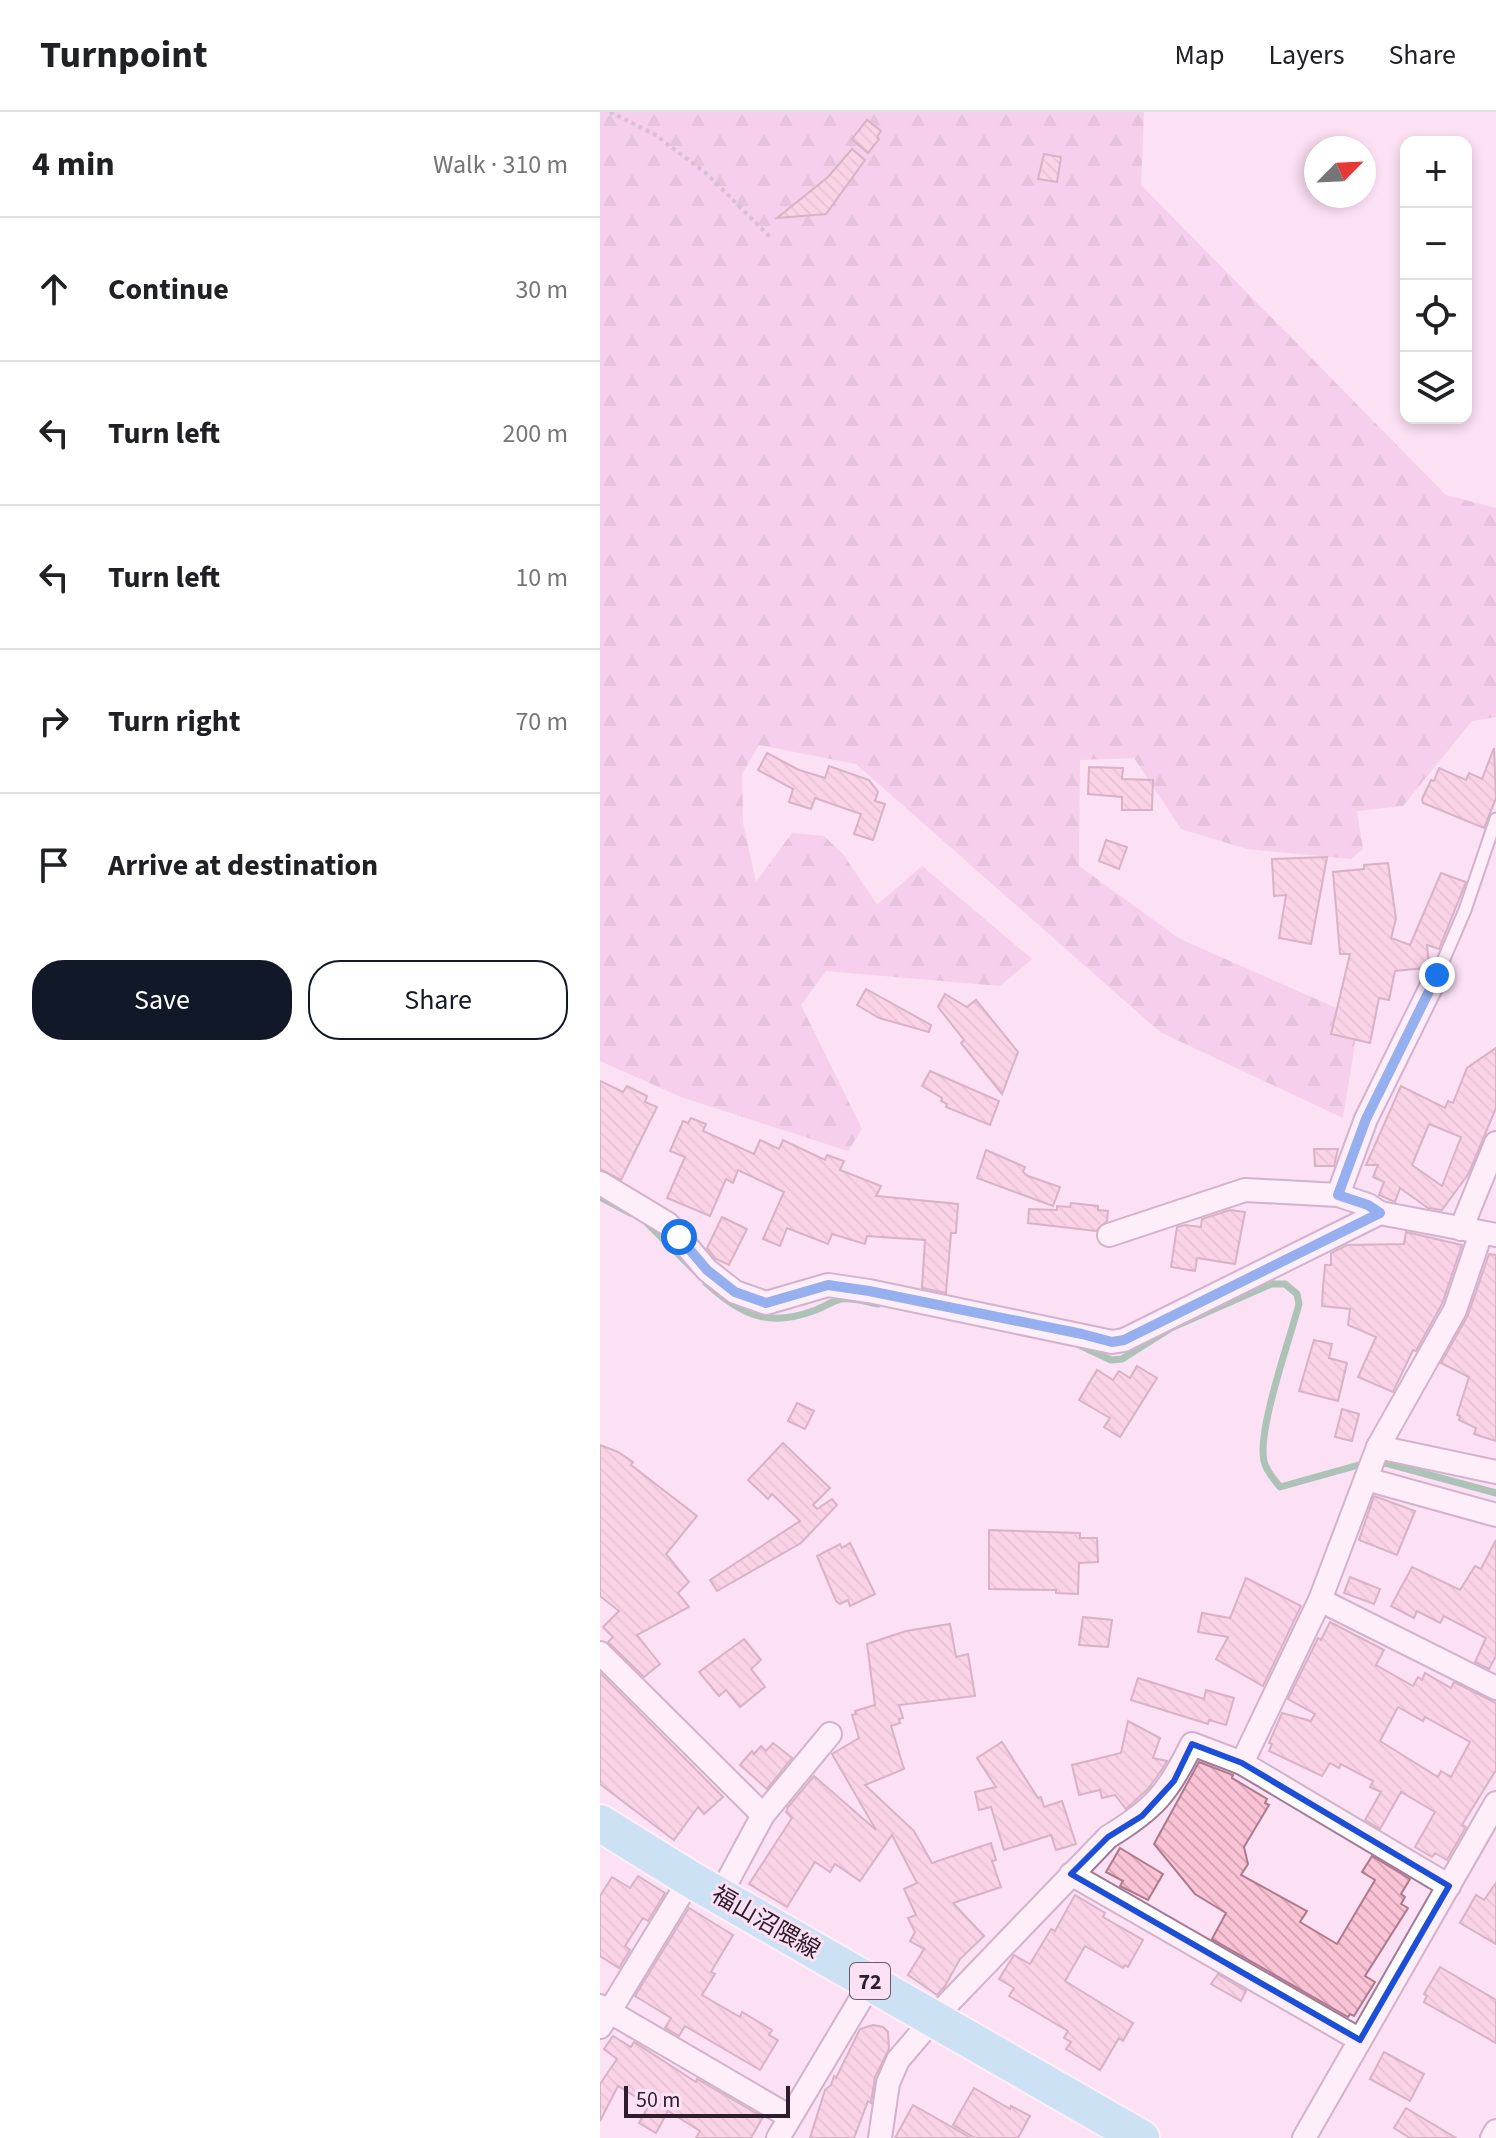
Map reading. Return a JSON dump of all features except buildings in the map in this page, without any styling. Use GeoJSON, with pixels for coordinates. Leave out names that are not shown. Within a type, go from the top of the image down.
{"type":"FeatureCollection","features":[{"type":"Feature","properties":{"kind":"main road","name":"福山沼隈線"},"geometry":{"type":"LineString","coordinates":[[600,1823],[705,1887],[1141,2138]]}},
{"type":"Feature","properties":{"kind":"street"},"geometry":{"type":"LineString","coordinates":[[1338,1195],[1366,1119],[1437,975]]}},
{"type":"Feature","properties":{"kind":"street"},"geometry":{"type":"LineString","coordinates":[[1242,1763],[1320,1600],[1372,1463],[1455,1310],[1479,1232],[1496,1143]]}},
{"type":"Feature","properties":{"kind":"street"},"geometry":{"type":"LineString","coordinates":[[600,1183],[668,1224],[707,1270],[735,1292],[766,1303],[828,1285],[1112,1342],[1124,1340],[1380,1213]]}},
{"type":"Feature","properties":{"kind":"street"},"geometry":{"type":"LineString","coordinates":[[1109,1235],[1245,1190],[1338,1195],[1368,1205],[1380,1213],[1479,1232]]}},
{"type":"Feature","properties":{"kind":"street"},"geometry":{"type":"LineString","coordinates":[[1372,1463],[1496,1472]]}},
{"type":"Feature","properties":{"kind":"street"},"geometry":{"type":"LineString","coordinates":[[1372,1463],[1496,1515]]}},
{"type":"Feature","properties":{"kind":"street"},"geometry":{"type":"LineString","coordinates":[[1320,1600],[1496,1688]]}},
{"type":"Feature","properties":{"kind":"street"},"geometry":{"type":"LineString","coordinates":[[600,1653],[763,1815]]}},
{"type":"Feature","properties":{"kind":"street"},"geometry":{"type":"LineString","coordinates":[[790,2117],[603,2015],[830,1734]]}},
{"type":"Feature","properties":{"kind":"street"},"geometry":{"type":"LineString","coordinates":[[880,2138],[888,2083],[898,2060],[933,2019],[1108,1837],[1142,1816],[1174,1781],[1192,1744],[1242,1763],[1449,1886]]}},
{"type":"Feature","properties":{"kind":"street"},"geometry":{"type":"LineString","coordinates":[[1304,2138],[1496,1803]]}},
{"type":"Feature","properties":{"kind":"street"},"geometry":{"type":"LineString","coordinates":[[1071,1874],[1360,2040]]}},
{"type":"Feature","properties":{"kind":"street"},"geometry":{"type":"LineString","coordinates":[[778,2138],[871,1982]]}},
{"type":"Feature","properties":{"kind":"street"},"geometry":{"type":"LineString","coordinates":[[1492,2138],[1496,2131]]}},
{"type":"Feature","properties":{"kind":"lane"},"geometry":{"type":"LineString","coordinates":[[1437,975],[1465,910],[1496,819]]}},
{"type":"Feature","properties":{"kind":"path"},"geometry":{"type":"LineString","coordinates":[[610,112],[654,134],[706,173],[771,238]]}},
{"type":"Feature","properties":{"kind":"highlighted area"},"geometry":{"type":"Polygon","coordinates":[[[1192,1744],[1242,1763],[1449,1886],[1360,2040],[1071,1874],[1108,1837],[1142,1816],[1174,1781],[1192,1744]]]}},
{"type":"Feature","properties":{"kind":"green space"},"geometry":{"type":"Polygon","coordinates":[[[600,112],[1144,112],[1141,185],[1446,495],[1496,508],[1496,717],[1472,721],[1403,806],[1357,811],[1363,849],[1351,859],[1247,849],[1181,829],[1134,758],[1080,760],[1079,866],[1180,939],[1359,1018],[1343,1118],[1160,1032],[856,764],[759,745],[742,774],[743,823],[756,882],[792,833],[824,836],[843,854],[877,905],[922,866],[1032,959],[1000,986],[826,971],[801,1005],[862,1129],[848,1151],[681,1097],[600,1061],[600,112]]]}},
{"type":"Feature","properties":{"kind":"waterway"},"geometry":{"type":"LineString","coordinates":[[600,1197],[630,1213]]}},
{"type":"Feature","properties":{"kind":"waterway"},"geometry":{"type":"LineString","coordinates":[[647,1223],[695,1271]]}},
{"type":"Feature","properties":{"kind":"waterway"},"geometry":{"type":"LineString","coordinates":[[706,1283],[743,1310],[768,1318],[797,1316],[841,1299],[878,1304]]}},
{"type":"Feature","properties":{"kind":"waterway"},"geometry":{"type":"LineString","coordinates":[[1079,1345],[1111,1360],[1122,1359],[1171,1328],[1271,1284],[1285,1284],[1297,1294],[1299,1304],[1265,1428],[1263,1447],[1266,1468],[1280,1487],[1366,1463]]}},
{"type":"Feature","properties":{"kind":"waterway"},"geometry":{"type":"LineString","coordinates":[[1378,1461],[1496,1493]]}},
{"type":"Feature","properties":{"kind":"route"},"geometry":{"type":"LineString","coordinates":[[679,1237],[707,1270],[735,1292],[766,1303],[828,1285],[1112,1342],[1124,1340],[1380,1213],[1368,1205],[1338,1195],[1366,1119],[1437,975]]}}]}
